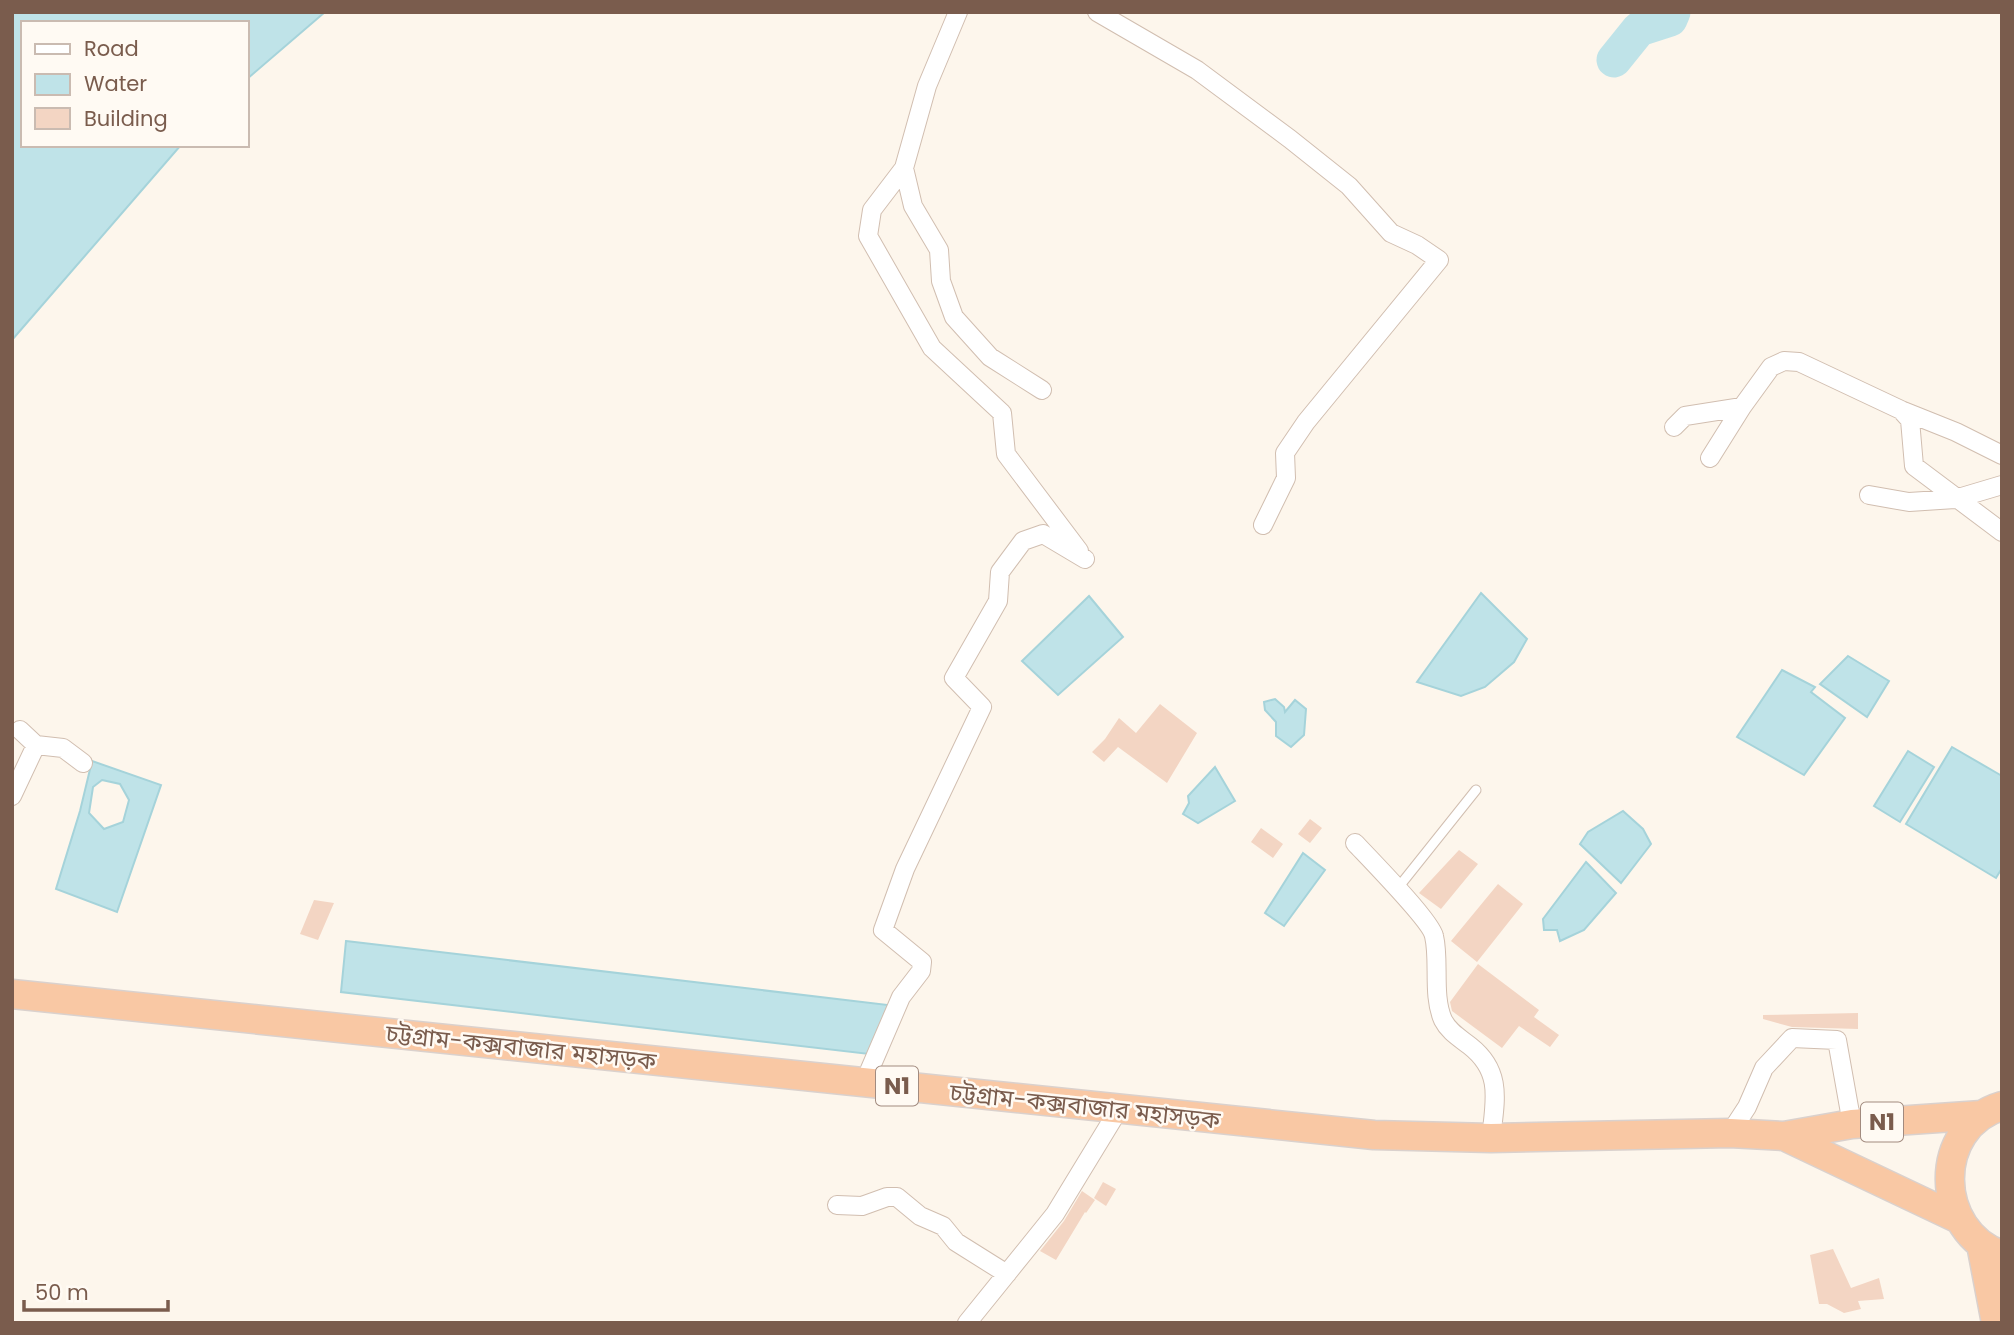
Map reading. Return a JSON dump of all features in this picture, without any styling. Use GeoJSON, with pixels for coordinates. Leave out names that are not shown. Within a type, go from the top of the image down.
{"type":"FeatureCollection","features":[{"type":"Feature","properties":{"kind":"highway","name":"চট্টগ্রাম-কক্সবাজার মহাসড়ক"},"geometry":{"type":"LineString","coordinates":[[12,995],[1374,1135],[1491,1138],[1730,1133],[1784,1136],[1852,1124],[1992,1110]]}},
{"type":"Feature","properties":{"kind":"highway"},"geometry":{"type":"LineString","coordinates":[[1992,1110],[1967,1128],[1956,1145],[1948,1182],[1951,1202],[1959,1219],[1991,1250],[1996,1323]]}},
{"type":"Feature","properties":{"kind":"highway","name":"চট্টগ্রাম-কক্সবাজার মহাসড়ক"},"geometry":{"type":"LineString","coordinates":[[1784,1136],[1959,1219]]}},
{"type":"Feature","properties":{"kind":"street"},"geometry":{"type":"LineString","coordinates":[[864,1083],[901,998],[920,971],[922,962],[883,930],[905,869],[982,707],[954,678],[998,601],[1000,572],[1023,541],[1043,534],[1085,559],[1006,454],[1002,412],[932,348],[869,236],[872,210],[904,168],[927,86],[958,12]]}},
{"type":"Feature","properties":{"kind":"street"},"geometry":{"type":"LineString","coordinates":[[1097,12],[1197,70],[1349,186],[1391,233],[1418,245],[1438,260],[1306,422],[1285,453],[1286,478],[1263,525]]}},
{"type":"Feature","properties":{"kind":"street"},"geometry":{"type":"LineString","coordinates":[[904,168],[913,206],[939,250],[941,281],[954,317],[990,357],[1042,390]]}},
{"type":"Feature","properties":{"kind":"street"},"geometry":{"type":"LineString","coordinates":[[1710,458],[1771,367],[1784,361],[1800,362],[2002,455]]}},
{"type":"Feature","properties":{"kind":"street"},"geometry":{"type":"LineString","coordinates":[[1674,428],[1685,416],[1742,407]]}},
{"type":"Feature","properties":{"kind":"street"},"geometry":{"type":"LineString","coordinates":[[1901,410],[1910,420],[1914,466],[2002,532]]}},
{"type":"Feature","properties":{"kind":"street"},"geometry":{"type":"LineString","coordinates":[[1869,495],[1909,502],[1955,499],[2002,485]]}},
{"type":"Feature","properties":{"kind":"street"},"geometry":{"type":"LineString","coordinates":[[20,730],[36,745],[63,748],[83,763]]}},
{"type":"Feature","properties":{"kind":"street"},"geometry":{"type":"LineString","coordinates":[[12,796],[36,745]]}},
{"type":"Feature","properties":{"kind":"street"},"geometry":{"type":"LineString","coordinates":[[1355,842],[1434,933],[1435,970],[1442,1018],[1450,1031],[1473,1048],[1494,1076],[1491,1138]]}},
{"type":"Feature","properties":{"kind":"street"},"geometry":{"type":"LineString","coordinates":[[1730,1133],[1746,1107],[1764,1068],[1792,1038],[1837,1040],[1852,1124]]}},
{"type":"Feature","properties":{"kind":"street"},"geometry":{"type":"LineString","coordinates":[[969,1322],[1055,1214],[1119,1109]]}},
{"type":"Feature","properties":{"kind":"street"},"geometry":{"type":"LineString","coordinates":[[837,1205],[862,1206],[887,1197],[897,1197],[919,1216],[943,1226],[956,1242],[1007,1274]]}},
{"type":"Feature","properties":{"kind":"lane"},"geometry":{"type":"LineString","coordinates":[[1397,889],[1476,790]]}},
{"type":"Feature","properties":{"kind":"water"},"geometry":{"type":"Polygon","coordinates":[[[12,12],[325,12],[248,78],[248,21],[21,21],[21,147],[179,147],[12,340],[12,12]]]}},
{"type":"Feature","properties":{"kind":"water"},"geometry":{"type":"Polygon","coordinates":[[[1481,593],[1527,639],[1514,662],[1485,687],[1461,696],[1417,682],[1481,593]]]}},
{"type":"Feature","properties":{"kind":"water"},"geometry":{"type":"Polygon","coordinates":[[[1089,596],[1123,637],[1058,695],[1022,661],[1089,596]]]}},
{"type":"Feature","properties":{"kind":"water"},"geometry":{"type":"Polygon","coordinates":[[[1848,656],[1889,681],[1867,717],[1820,684],[1848,656]]]}},
{"type":"Feature","properties":{"kind":"water"},"geometry":{"type":"Polygon","coordinates":[[[1782,670],[1815,687],[1811,692],[1845,718],[1804,775],[1737,737],[1782,670]]]}},
{"type":"Feature","properties":{"kind":"water"},"geometry":{"type":"Polygon","coordinates":[[[1275,699],[1284,707],[1285,712],[1295,700],[1306,709],[1304,735],[1291,747],[1276,736],[1276,722],[1265,710],[1264,702],[1275,699]]]}},
{"type":"Feature","properties":{"kind":"water"},"geometry":{"type":"Polygon","coordinates":[[[1952,747],[2002,776],[2002,868],[1996,878],[1906,824],[1952,747]]]}},
{"type":"Feature","properties":{"kind":"water"},"geometry":{"type":"Polygon","coordinates":[[[1908,751],[1934,767],[1900,822],[1874,806],[1908,751]]]}},
{"type":"Feature","properties":{"kind":"water"},"geometry":{"type":"Polygon","coordinates":[[[92,761],[161,785],[117,912],[56,889],[92,761]],[[102,780],[93,787],[89,813],[104,829],[123,822],[129,800],[120,784],[102,780]]]}},
{"type":"Feature","properties":{"kind":"water"},"geometry":{"type":"Polygon","coordinates":[[[1215,767],[1235,801],[1198,823],[1183,814],[1189,803],[1188,796],[1215,767]]]}},
{"type":"Feature","properties":{"kind":"water"},"geometry":{"type":"Polygon","coordinates":[[[1623,811],[1643,829],[1651,844],[1621,883],[1580,844],[1588,832],[1623,811]]]}},
{"type":"Feature","properties":{"kind":"water"},"geometry":{"type":"Polygon","coordinates":[[[1303,853],[1325,870],[1284,926],[1265,913],[1303,853]]]}},
{"type":"Feature","properties":{"kind":"water"},"geometry":{"type":"Polygon","coordinates":[[[1586,862],[1616,893],[1584,930],[1560,941],[1557,930],[1544,930],[1543,919],[1586,862]]]}},
{"type":"Feature","properties":{"kind":"water"},"geometry":{"type":"Polygon","coordinates":[[[346,941],[888,1005],[869,1054],[341,992],[346,941]]]}},
{"type":"Feature","properties":{"kind":"building"},"geometry":{"type":"Polygon","coordinates":[[[1160,704],[1197,733],[1167,783],[1118,747],[1104,762],[1092,752],[1119,718],[1136,733],[1160,704]]]}},
{"type":"Feature","properties":{"kind":"building"},"geometry":{"type":"Polygon","coordinates":[[[1310,819],[1322,828],[1310,843],[1298,834],[1310,819]]]}},
{"type":"Feature","properties":{"kind":"building"},"geometry":{"type":"Polygon","coordinates":[[[1261,828],[1283,844],[1273,858],[1251,842],[1261,828]]]}},
{"type":"Feature","properties":{"kind":"building"},"geometry":{"type":"Polygon","coordinates":[[[1459,850],[1478,864],[1441,909],[1419,893],[1459,850]]]}},
{"type":"Feature","properties":{"kind":"building"},"geometry":{"type":"Polygon","coordinates":[[[1498,884],[1523,904],[1477,962],[1451,941],[1498,884]]]}},
{"type":"Feature","properties":{"kind":"building"},"geometry":{"type":"Polygon","coordinates":[[[314,900],[334,903],[318,940],[300,934],[314,900]]]}},
{"type":"Feature","properties":{"kind":"building"},"geometry":{"type":"Polygon","coordinates":[[[1478,964],[1539,1010],[1534,1017],[1559,1035],[1550,1047],[1519,1026],[1502,1048],[1452,1011],[1450,1002],[1478,964]]]}},
{"type":"Feature","properties":{"kind":"building"},"geometry":{"type":"Polygon","coordinates":[[[1858,1013],[1858,1029],[1792,1027],[1763,1019],[1763,1015],[1858,1013]]]}},
{"type":"Feature","properties":{"kind":"building"},"geometry":{"type":"Polygon","coordinates":[[[1103,1182],[1116,1189],[1106,1206],[1094,1198],[1103,1182]]]}},
{"type":"Feature","properties":{"kind":"building"},"geometry":{"type":"Polygon","coordinates":[[[1082,1191],[1095,1200],[1056,1260],[1040,1251],[1064,1221],[1082,1191]]]}},
{"type":"Feature","properties":{"kind":"building"},"geometry":{"type":"Polygon","coordinates":[[[1833,1249],[1851,1288],[1879,1278],[1884,1299],[1858,1301],[1861,1309],[1844,1313],[1827,1304],[1819,1304],[1810,1255],[1833,1249]]]}},
{"type":"Feature","properties":{"kind":"waterway"},"geometry":{"type":"LineString","coordinates":[[1614,60],[1639,29],[1670,19],[1673,12]]}}]}
